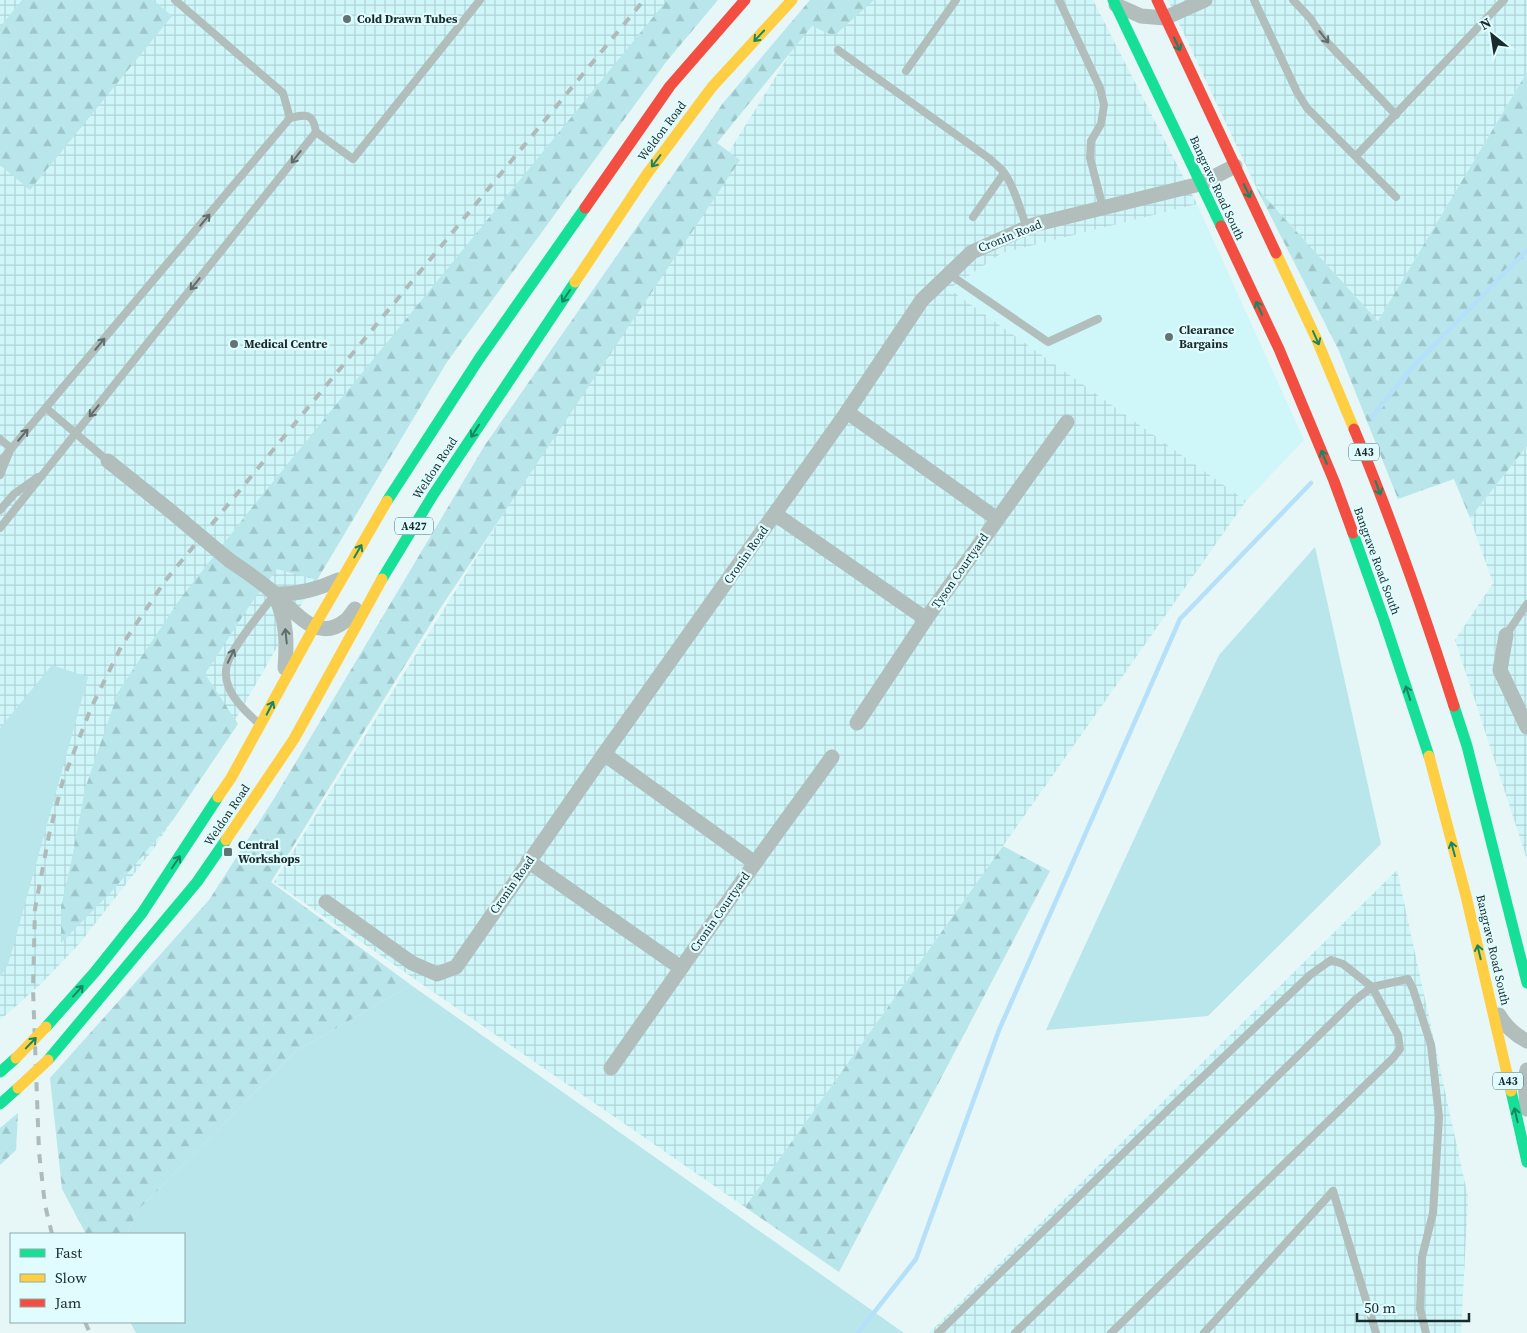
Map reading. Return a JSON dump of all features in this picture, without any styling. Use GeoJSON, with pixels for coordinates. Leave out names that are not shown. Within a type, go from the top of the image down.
{"type":"FeatureCollection","features":[{"type":"Feature","properties":{"kind":"highway","name":"Weldon Road"},"geometry":{"type":"LineString","coordinates":[[0,1072],[46,1027],[94,973],[142,913],[231,778],[261,726],[284,680],[393,491],[479,359],[670,86],[745,0]]}},
{"type":"Feature","properties":{"kind":"highway","name":"Weldon Road"},"geometry":{"type":"LineString","coordinates":[[0,1104],[48,1060],[197,882],[294,739],[386,568],[647,174],[712,88],[792,0]]}},
{"type":"Feature","properties":{"kind":"highway","name":"Bangrave Road South"},"geometry":{"type":"LineString","coordinates":[[1157,0],[1316,338],[1372,472],[1424,612],[1467,746],[1527,983]]}},
{"type":"Feature","properties":{"kind":"highway","name":"Bangrave Road South"},"geometry":{"type":"LineString","coordinates":[[1114,2],[1279,349],[1334,481],[1384,620],[1431,766],[1466,896],[1527,1162]]}},
{"type":"Feature","properties":{"kind":"street"},"geometry":{"type":"LineString","coordinates":[[1114,2],[1141,16],[1165,18],[1205,0]]}},
{"type":"Feature","properties":{"kind":"street","name":"Cronin Road"},"geometry":{"type":"LineString","coordinates":[[326,902],[412,963],[437,974],[456,967],[528,861],[848,412],[922,300],[972,252],[1033,225],[1200,184],[1235,166]]}},
{"type":"Feature","properties":{"kind":"street"},"geometry":{"type":"LineString","coordinates":[[848,412],[997,518]]}},
{"type":"Feature","properties":{"kind":"street","name":"Tyson Courtyard"},"geometry":{"type":"LineString","coordinates":[[856,723],[926,619],[1067,422]]}},
{"type":"Feature","properties":{"kind":"street"},"geometry":{"type":"LineString","coordinates":[[108,461],[229,560],[275,594],[302,620],[314,627],[321,629],[331,628],[345,621],[386,568]]}},
{"type":"Feature","properties":{"kind":"street"},"geometry":{"type":"LineString","coordinates":[[775,514],[926,619]]}},
{"type":"Feature","properties":{"kind":"street"},"geometry":{"type":"LineString","coordinates":[[275,594],[290,595],[313,590],[343,578]]}},
{"type":"Feature","properties":{"kind":"street"},"geometry":{"type":"LineString","coordinates":[[275,594],[285,622],[287,645],[284,680]]}},
{"type":"Feature","properties":{"kind":"street"},"geometry":{"type":"LineString","coordinates":[[1506,635],[1500,670],[1527,727]]}},
{"type":"Feature","properties":{"kind":"street"},"geometry":{"type":"LineString","coordinates":[[604,754],[755,863]]}},
{"type":"Feature","properties":{"kind":"street","name":"Cronin Courtyard"},"geometry":{"type":"LineString","coordinates":[[611,1068],[832,757]]}},
{"type":"Feature","properties":{"kind":"street"},"geometry":{"type":"LineString","coordinates":[[528,861],[681,968]]}},
{"type":"Feature","properties":{"kind":"street"},"geometry":{"type":"LineString","coordinates":[[1490,999],[1505,1025],[1527,1040]]}},
{"type":"Feature","properties":{"kind":"street"},"geometry":{"type":"LineString","coordinates":[[1527,1070],[1525,1080],[1527,1109]]}},
{"type":"Feature","properties":{"kind":"lane"},"geometry":{"type":"LineString","coordinates":[[175,0],[283,94],[290,118]]}},
{"type":"Feature","properties":{"kind":"lane"},"geometry":{"type":"LineString","coordinates":[[0,462],[290,118],[303,115],[310,117],[314,122],[316,132],[352,158],[480,0]]}},
{"type":"Feature","properties":{"kind":"lane"},"geometry":{"type":"LineString","coordinates":[[906,71],[956,0]]}},
{"type":"Feature","properties":{"kind":"lane"},"geometry":{"type":"LineString","coordinates":[[1059,0],[1100,88],[1104,105],[1101,124],[1091,141],[1090,158],[1103,208]]}},
{"type":"Feature","properties":{"kind":"lane"},"geometry":{"type":"LineString","coordinates":[[1254,0],[1297,92],[1307,108],[1396,197]]}},
{"type":"Feature","properties":{"kind":"lane"},"geometry":{"type":"LineString","coordinates":[[1292,0],[1310,18],[1324,38],[1396,115]]}},
{"type":"Feature","properties":{"kind":"lane"},"geometry":{"type":"LineString","coordinates":[[1356,156],[1504,0]]}},
{"type":"Feature","properties":{"kind":"lane"},"geometry":{"type":"LineString","coordinates":[[838,50],[990,159],[1004,172],[1011,185],[1027,228]]}},
{"type":"Feature","properties":{"kind":"lane"},"geometry":{"type":"LineString","coordinates":[[0,528],[316,132]]}},
{"type":"Feature","properties":{"kind":"lane"},"geometry":{"type":"LineString","coordinates":[[973,217],[1004,172]]}},
{"type":"Feature","properties":{"kind":"lane"},"geometry":{"type":"LineString","coordinates":[[949,274],[1048,342],[1098,319]]}},
{"type":"Feature","properties":{"kind":"lane"},"geometry":{"type":"LineString","coordinates":[[46,408],[108,461]]}},
{"type":"Feature","properties":{"kind":"lane"},"geometry":{"type":"LineString","coordinates":[[0,439],[11,448]]}},
{"type":"Feature","properties":{"kind":"lane"},"geometry":{"type":"LineString","coordinates":[[0,475],[11,448]]}},
{"type":"Feature","properties":{"kind":"lane"},"geometry":{"type":"LineString","coordinates":[[0,510],[14,494],[46,472]]}},
{"type":"Feature","properties":{"kind":"lane"},"geometry":{"type":"LineString","coordinates":[[261,726],[246,713],[229,689],[226,679],[227,665],[232,652],[275,594]]}},
{"type":"Feature","properties":{"kind":"lane"},"geometry":{"type":"LineString","coordinates":[[1506,635],[1527,604]]}},
{"type":"Feature","properties":{"kind":"lane"},"geometry":{"type":"LineString","coordinates":[[938,1333],[1310,975],[1331,960],[1343,964],[1372,987],[1398,1035],[1400,1049],[1393,1058],[1111,1333]]}},
{"type":"Feature","properties":{"kind":"lane"},"geometry":{"type":"LineString","coordinates":[[1014,1333],[1347,1006],[1372,987],[1408,979],[1431,1045],[1439,1117],[1433,1213],[1422,1257],[1420,1309],[1426,1333]]}},
{"type":"Feature","properties":{"kind":"lane"},"geometry":{"type":"LineString","coordinates":[[1204,1333],[1333,1192],[1376,1333]]}},
{"type":"Feature","properties":{"kind":"shaded area"},"geometry":{"type":"Polygon","coordinates":[[[0,0],[706,0],[442,360],[234,722],[155,847],[79,944],[42,983],[0,1020],[0,0]]]}},
{"type":"Feature","properties":{"kind":"shaded area"},"geometry":{"type":"Polygon","coordinates":[[[843,0],[1093,0],[1197,204],[1002,253],[949,289],[1246,501],[745,1207],[274,882],[808,25],[843,0]]]}},
{"type":"Feature","properties":{"kind":"shaded area"},"geometry":{"type":"Polygon","coordinates":[[[1168,0],[1527,0],[1527,72],[1378,321],[1256,187],[1168,0]]]}},
{"type":"Feature","properties":{"kind":"shaded area"},"geometry":{"type":"Polygon","coordinates":[[[1197,204],[1304,440],[1246,501],[949,289],[1002,253],[1197,204]]]}},
{"type":"Feature","properties":{"kind":"shaded area"},"geometry":{"type":"Polygon","coordinates":[[[1527,446],[1527,859],[1455,640],[1493,583],[1470,518],[1527,446]]]}},
{"type":"Feature","properties":{"kind":"shaded area"},"geometry":{"type":"Polygon","coordinates":[[[1397,870],[1468,1197],[1461,1333],[929,1333],[1397,870]]]}},
{"type":"Feature","properties":{"kind":"green space"},"geometry":{"type":"Polygon","coordinates":[[[22,0],[153,0],[172,16],[30,190],[0,165],[0,27],[22,0]]]}},
{"type":"Feature","properties":{"kind":"green space"},"geometry":{"type":"Polygon","coordinates":[[[667,0],[718,0],[666,62],[447,362],[317,580],[277,569],[252,602],[205,674],[238,724],[173,820],[114,889],[61,943],[61,907],[85,789],[118,692],[180,599],[250,510],[667,0]]]}},
{"type":"Feature","properties":{"kind":"green space"},"geometry":{"type":"Polygon","coordinates":[[[810,0],[874,0],[834,36],[812,26],[717,143],[740,160],[441,607],[271,882],[411,985],[295,1052],[139,1209],[127,1233],[85,1233],[62,1189],[50,1078],[209,900],[275,797],[485,445],[723,103],[810,0]]]}},
{"type":"Feature","properties":{"kind":"green space"},"geometry":{"type":"Polygon","coordinates":[[[1527,72],[1527,446],[1470,518],[1454,479],[1398,499],[1339,351],[1256,187],[1378,321],[1527,72]]]}},
{"type":"Feature","properties":{"kind":"green space"},"geometry":{"type":"Polygon","coordinates":[[[1315,547],[1381,844],[1208,1016],[1046,1030],[1219,655],[1315,547]]]}},
{"type":"Feature","properties":{"kind":"green space"},"geometry":{"type":"Polygon","coordinates":[[[52,665],[88,677],[8,965],[0,977],[0,728],[52,665]]]}},
{"type":"Feature","properties":{"kind":"green space"},"geometry":{"type":"Polygon","coordinates":[[[1003,846],[1050,871],[839,1272],[745,1207],[1003,846]]]}},
{"type":"Feature","properties":{"kind":"green space"},"geometry":{"type":"Polygon","coordinates":[[[411,985],[904,1333],[136,1333],[131,1323],[185,1323],[185,1233],[127,1233],[139,1209],[295,1052],[411,985]]]}},
{"type":"Feature","properties":{"kind":"green space"},"geometry":{"type":"Polygon","coordinates":[[[18,1113],[16,1150],[0,1165],[0,1128],[18,1113]]]}},
{"type":"Feature","properties":{"kind":"waterway"},"geometry":{"type":"LineString","coordinates":[[1372,417],[1409,371],[1527,250]]}},
{"type":"Feature","properties":{"kind":"waterway"},"geometry":{"type":"LineString","coordinates":[[858,1333],[916,1259],[999,1030],[1180,619],[1311,483]]}},
{"type":"Feature","properties":{"kind":"railway"},"geometry":{"type":"LineString","coordinates":[[52,1233],[45,1205],[39,1152],[33,989],[35,909],[49,835],[63,780],[91,708],[122,645],[165,581],[644,0]]}},
{"type":"Feature","properties":{"kind":"railway"},"geometry":{"type":"LineString","coordinates":[[85,1323],[90,1333]]}},
{"type":"Feature","properties":{"kind":"traffic: fast"},"geometry":{"type":"LineString","coordinates":[[1113,0],[1221,226]]}},
{"type":"Feature","properties":{"kind":"traffic: fast"},"geometry":{"type":"LineString","coordinates":[[387,501],[479,359],[585,208]]}},
{"type":"Feature","properties":{"kind":"traffic: fast"},"geometry":{"type":"LineString","coordinates":[[382,579],[433,495],[575,282]]}},
{"type":"Feature","properties":{"kind":"traffic: fast"},"geometry":{"type":"LineString","coordinates":[[1353,533],[1429,756]]}},
{"type":"Feature","properties":{"kind":"traffic: fast"},"geometry":{"type":"LineString","coordinates":[[1454,706],[1467,746],[1527,983]]}},
{"type":"Feature","properties":{"kind":"traffic: fast"},"geometry":{"type":"LineString","coordinates":[[46,1027],[94,973],[142,913],[218,797]]}},
{"type":"Feature","properties":{"kind":"traffic: fast"},"geometry":{"type":"LineString","coordinates":[[48,1060],[197,882],[226,840]]}},
{"type":"Feature","properties":{"kind":"traffic: fast"},"geometry":{"type":"LineString","coordinates":[[0,1072],[16,1058]]}},
{"type":"Feature","properties":{"kind":"traffic: fast"},"geometry":{"type":"LineString","coordinates":[[0,1104],[18,1088]]}},
{"type":"Feature","properties":{"kind":"traffic: fast"},"geometry":{"type":"LineString","coordinates":[[1511,1091],[1527,1162]]}},
{"type":"Feature","properties":{"kind":"traffic: slow"},"geometry":{"type":"LineString","coordinates":[[575,282],[647,174],[712,87],[792,0]]}},
{"type":"Feature","properties":{"kind":"traffic: slow"},"geometry":{"type":"LineString","coordinates":[[1276,253],[1316,338],[1354,429]]}},
{"type":"Feature","properties":{"kind":"traffic: slow"},"geometry":{"type":"LineString","coordinates":[[218,797],[231,778],[314,627],[387,501]]}},
{"type":"Feature","properties":{"kind":"traffic: slow"},"geometry":{"type":"LineString","coordinates":[[226,840],[294,739],[382,579]]}},
{"type":"Feature","properties":{"kind":"traffic: slow"},"geometry":{"type":"LineString","coordinates":[[1429,756],[1466,896],[1511,1091]]}},
{"type":"Feature","properties":{"kind":"traffic: slow"},"geometry":{"type":"LineString","coordinates":[[16,1058],[46,1027]]}},
{"type":"Feature","properties":{"kind":"traffic: slow"},"geometry":{"type":"LineString","coordinates":[[18,1088],[48,1060]]}},
{"type":"Feature","properties":{"kind":"traffic: jam"},"geometry":{"type":"LineString","coordinates":[[585,208],[670,86],[745,0]]}},
{"type":"Feature","properties":{"kind":"traffic: jam"},"geometry":{"type":"LineString","coordinates":[[1157,0],[1276,253]]}},
{"type":"Feature","properties":{"kind":"traffic: jam"},"geometry":{"type":"LineString","coordinates":[[1221,226],[1279,349],[1334,481],[1353,533]]}},
{"type":"Feature","properties":{"kind":"traffic: jam"},"geometry":{"type":"LineString","coordinates":[[1354,429],[1407,566],[1454,706]]}},
{"type":"Feature","properties":{"kind":"place","name":"Cold Drawn Tubes"},"geometry":{"type":"Point","coordinates":[347,19]}},
{"type":"Feature","properties":{"kind":"place","name":"Clearance Bargains"},"geometry":{"type":"Point","coordinates":[1169,337]}},
{"type":"Feature","properties":{"kind":"place","name":"Medical Centre"},"geometry":{"type":"Point","coordinates":[234,344]}},
{"type":"Feature","properties":{"kind":"place","name":"Central Workshops"},"geometry":{"type":"Point","coordinates":[228,852]}}]}
